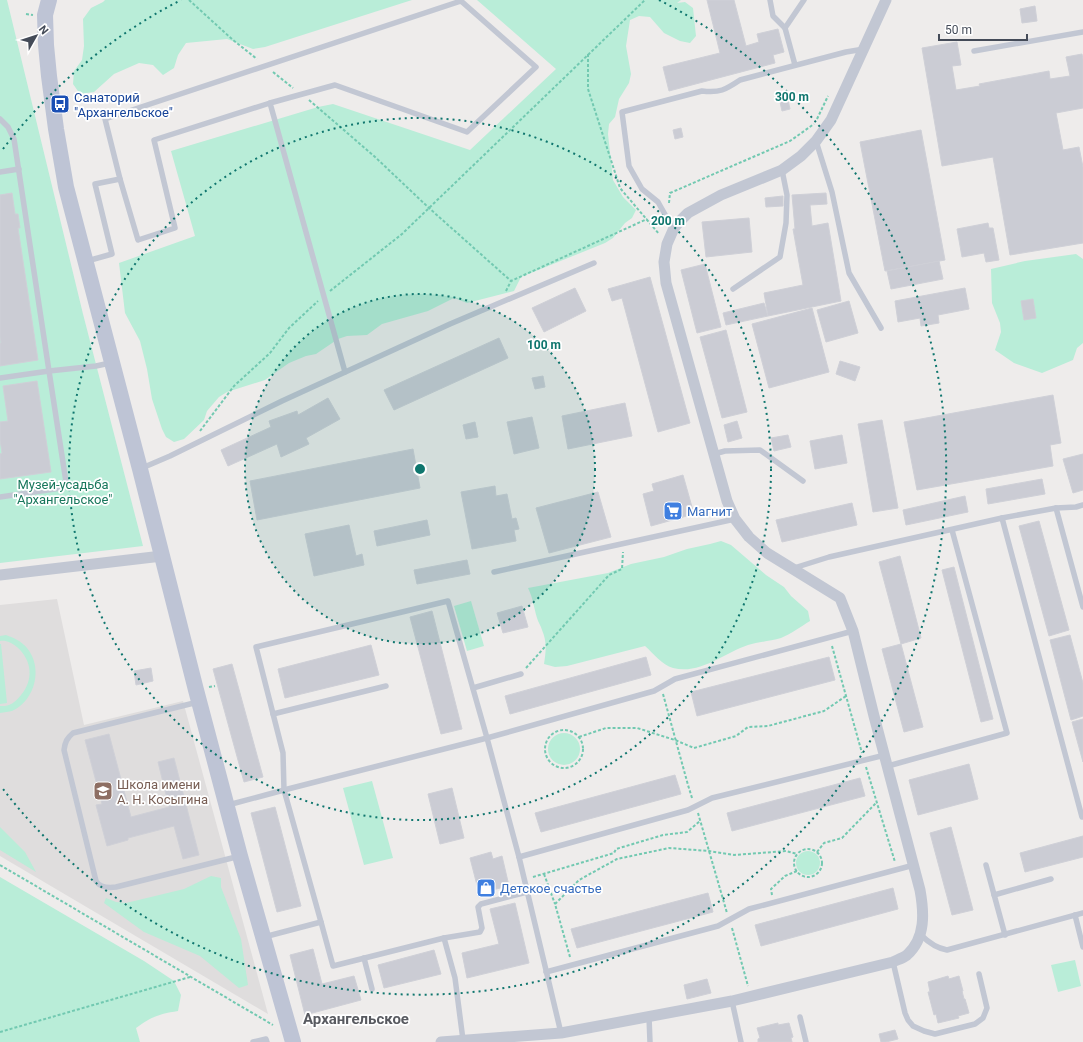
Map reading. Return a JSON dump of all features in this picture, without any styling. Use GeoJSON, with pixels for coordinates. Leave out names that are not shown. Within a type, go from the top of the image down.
{"type":"FeatureCollection","features":[{"type":"Feature","properties":{"kind":"street"},"geometry":{"type":"LineString","coordinates":[[49,0],[45,15],[46,45],[56,129],[66,187],[199,702],[240,856],[292,1039]]}},
{"type":"Feature","properties":{"kind":"street"},"geometry":{"type":"LineString","coordinates":[[441,1042],[463,1040],[526,1039],[751,997],[893,962],[906,956],[920,936],[923,923],[922,902],[914,865],[853,631],[840,598],[794,568],[767,553],[748,537],[736,519],[727,501],[666,283],[664,262],[667,244],[674,228],[688,213],[721,195],[782,170],[801,156],[816,141],[831,120],[886,0]]}},
{"type":"Feature","properties":{"kind":"street"},"geometry":{"type":"LineString","coordinates":[[0,575],[162,556]]}},
{"type":"Feature","properties":{"kind":"lane"},"geometry":{"type":"LineString","coordinates":[[770,0],[773,16],[785,28],[795,66]]}},
{"type":"Feature","properties":{"kind":"lane"},"geometry":{"type":"LineString","coordinates":[[785,28],[804,0]]}},
{"type":"Feature","properties":{"kind":"lane"},"geometry":{"type":"LineString","coordinates":[[461,1],[536,67],[468,132],[335,85],[302,94],[154,140],[175,228],[138,240],[104,119],[461,1]]}},
{"type":"Feature","properties":{"kind":"lane"},"geometry":{"type":"LineString","coordinates":[[974,51],[1083,32]]}},
{"type":"Feature","properties":{"kind":"lane"},"geometry":{"type":"LineString","coordinates":[[674,228],[658,202],[642,189],[629,166],[622,112],[702,91],[720,92],[740,80],[846,52],[864,49]]}},
{"type":"Feature","properties":{"kind":"lane"},"geometry":{"type":"LineString","coordinates":[[270,103],[345,372]]}},
{"type":"Feature","properties":{"kind":"lane"},"geometry":{"type":"LineString","coordinates":[[0,119],[8,127],[14,139],[66,482],[61,488],[0,497]]}},
{"type":"Feature","properties":{"kind":"lane"},"geometry":{"type":"LineString","coordinates":[[816,141],[832,192],[849,273],[881,328]]}},
{"type":"Feature","properties":{"kind":"lane"},"geometry":{"type":"LineString","coordinates":[[0,172],[19,169]]}},
{"type":"Feature","properties":{"kind":"lane"},"geometry":{"type":"LineString","coordinates":[[734,289],[780,257],[786,223],[787,195],[782,170]]}},
{"type":"Feature","properties":{"kind":"lane"},"geometry":{"type":"LineString","coordinates":[[86,261],[112,254],[95,184],[120,179]]}},
{"type":"Feature","properties":{"kind":"lane"},"geometry":{"type":"LineString","coordinates":[[140,469],[282,401],[450,324],[594,263]]}},
{"type":"Feature","properties":{"kind":"lane"},"geometry":{"type":"LineString","coordinates":[[0,378],[112,363]]}},
{"type":"Feature","properties":{"kind":"lane"},"geometry":{"type":"LineString","coordinates":[[714,454],[725,451],[760,450],[803,481]]}},
{"type":"Feature","properties":{"kind":"lane"},"geometry":{"type":"LineString","coordinates":[[794,568],[829,557],[1002,518],[1056,508],[1076,507],[1083,505]]}},
{"type":"Feature","properties":{"kind":"lane"},"geometry":{"type":"LineString","coordinates":[[1056,508],[1083,607]]}},
{"type":"Feature","properties":{"kind":"lane"},"geometry":{"type":"LineString","coordinates":[[1002,518],[1082,817]]}},
{"type":"Feature","properties":{"kind":"lane"},"geometry":{"type":"LineString","coordinates":[[494,572],[736,519]]}},
{"type":"Feature","properties":{"kind":"lane"},"geometry":{"type":"LineString","coordinates":[[888,766],[1007,734],[952,530]]}},
{"type":"Feature","properties":{"kind":"lane"},"geometry":{"type":"LineString","coordinates":[[527,892],[481,904],[478,907],[482,928],[480,932],[444,938],[333,966],[284,790],[283,753],[256,647],[448,601],[519,857],[561,1033]]}},
{"type":"Feature","properties":{"kind":"lane"},"geometry":{"type":"LineString","coordinates":[[227,805],[487,738],[654,691],[675,679],[853,631]]}},
{"type":"Feature","properties":{"kind":"lane"},"geometry":{"type":"LineString","coordinates":[[473,688],[521,674]]}},
{"type":"Feature","properties":{"kind":"lane"},"geometry":{"type":"LineString","coordinates":[[273,714],[386,686]]}},
{"type":"Feature","properties":{"kind":"lane"},"geometry":{"type":"LineString","coordinates":[[199,702],[73,733],[65,743],[64,750],[96,881],[98,885],[105,888],[116,887],[240,856]]}},
{"type":"Feature","properties":{"kind":"lane"},"geometry":{"type":"LineString","coordinates":[[519,857],[688,810],[712,798],[885,755]]}},
{"type":"Feature","properties":{"kind":"lane"},"geometry":{"type":"LineString","coordinates":[[546,972],[718,926],[749,909],[914,865]]}},
{"type":"Feature","properties":{"kind":"lane"},"geometry":{"type":"LineString","coordinates":[[986,865],[1005,935]]}},
{"type":"Feature","properties":{"kind":"lane"},"geometry":{"type":"LineString","coordinates":[[994,895],[1051,879]]}},
{"type":"Feature","properties":{"kind":"lane"},"geometry":{"type":"LineString","coordinates":[[920,936],[938,948],[947,950],[1083,913]]}},
{"type":"Feature","properties":{"kind":"lane"},"geometry":{"type":"LineString","coordinates":[[1075,915],[1083,947]]}},
{"type":"Feature","properties":{"kind":"lane"},"geometry":{"type":"LineString","coordinates":[[263,938],[321,922]]}},
{"type":"Feature","properties":{"kind":"lane"},"geometry":{"type":"LineString","coordinates":[[444,938],[455,978],[463,1040]]}},
{"type":"Feature","properties":{"kind":"lane"},"geometry":{"type":"LineString","coordinates":[[364,958],[372,989]]}},
{"type":"Feature","properties":{"kind":"lane"},"geometry":{"type":"LineString","coordinates":[[893,962],[908,1020],[913,1026],[935,1034],[975,1024],[983,1018],[987,1008],[979,974]]}},
{"type":"Feature","properties":{"kind":"lane"},"geometry":{"type":"LineString","coordinates":[[732,1001],[741,1042]]}},
{"type":"Feature","properties":{"kind":"lane"},"geometry":{"type":"LineString","coordinates":[[648,1017],[650,1042]]}},
{"type":"Feature","properties":{"kind":"lane"},"geometry":{"type":"LineString","coordinates":[[800,1017],[806,1042]]}},
{"type":"Feature","properties":{"kind":"lane"},"geometry":{"type":"LineString","coordinates":[[254,1042],[266,1039],[267,1042]]}},
{"type":"Feature","properties":{"kind":"path"},"geometry":{"type":"LineString","coordinates":[[189,0],[233,40],[318,107],[511,281]]}},
{"type":"Feature","properties":{"kind":"path"},"geometry":{"type":"LineString","coordinates":[[188,447],[234,386],[270,353],[294,324],[312,306],[402,234],[645,0]]}},
{"type":"Feature","properties":{"kind":"path"},"geometry":{"type":"LineString","coordinates":[[588,54],[588,89],[620,188],[667,244]]}},
{"type":"Feature","properties":{"kind":"path"},"geometry":{"type":"LineString","coordinates":[[667,218],[670,193],[790,141],[815,123],[831,90]]}},
{"type":"Feature","properties":{"kind":"path"},"geometry":{"type":"LineString","coordinates":[[499,304],[511,281],[647,220]]}},
{"type":"Feature","properties":{"kind":"path"},"geometry":{"type":"LineString","coordinates":[[521,674],[609,575],[622,569],[624,543]]}},
{"type":"Feature","properties":{"kind":"path"},"geometry":{"type":"LineString","coordinates":[[661,687],[688,785],[696,807],[751,997]]}},
{"type":"Feature","properties":{"kind":"path"},"geometry":{"type":"LineString","coordinates":[[579,737],[606,728],[637,728],[675,740],[694,748],[736,736],[748,727],[768,726],[824,711],[846,696]]}},
{"type":"Feature","properties":{"kind":"path"},"geometry":{"type":"LineString","coordinates":[[566,730],[571,731],[579,737],[582,742],[583,751],[576,764],[562,768],[549,760],[545,751],[545,746],[552,734],[566,730]]}},
{"type":"Feature","properties":{"kind":"path"},"geometry":{"type":"LineString","coordinates":[[817,852],[824,843],[842,838],[877,803]]}},
{"type":"Feature","properties":{"kind":"path"},"geometry":{"type":"LineString","coordinates":[[524,879],[614,853],[616,849],[663,835],[687,832],[700,821]]}},
{"type":"Feature","properties":{"kind":"path"},"geometry":{"type":"LineString","coordinates":[[555,904],[578,880],[617,859],[669,848],[709,851],[734,855],[786,851],[797,854]]}},
{"type":"Feature","properties":{"kind":"path"},"geometry":{"type":"LineString","coordinates":[[807,849],[817,852],[821,858],[822,865],[819,872],[813,876],[806,876],[797,871],[794,860],[797,854],[807,849]]}},
{"type":"Feature","properties":{"kind":"path"},"geometry":{"type":"LineString","coordinates":[[0,865],[292,1039]]}},
{"type":"Feature","properties":{"kind":"path"},"geometry":{"type":"LineString","coordinates":[[773,902],[770,890],[785,876],[797,871]]}},
{"type":"Feature","properties":{"kind":"path"},"geometry":{"type":"LineString","coordinates":[[544,874],[555,904],[572,965]]}},
{"type":"Feature","properties":{"kind":"path"},"geometry":{"type":"LineString","coordinates":[[0,1032],[190,977]]}},
{"type":"Feature","properties":{"kind":"shaded area","name":"Школа имени А. Н. Косыгина"},"geometry":{"type":"Polygon","coordinates":[[[57,599],[84,725],[183,701],[268,1014],[0,856],[0,605],[57,599]]]}},
{"type":"Feature","properties":{"kind":"green space","name":"Музей-усадьба \"Архангельское\""},"geometry":{"type":"Polygon","coordinates":[[[0,0],[7,0],[83,314],[143,546],[0,563],[0,0]]]}},
{"type":"Feature","properties":{"kind":"green space"},"geometry":{"type":"Polygon","coordinates":[[[105,0],[412,0],[265,47],[253,49],[227,39],[186,43],[178,55],[174,68],[163,75],[153,65],[139,63],[114,74],[94,92],[80,94],[73,84],[74,71],[82,60],[84,46],[83,19],[91,8],[105,0]]]}},
{"type":"Feature","properties":{"kind":"green space"},"geometry":{"type":"Polygon","coordinates":[[[477,0],[681,0],[677,3],[685,2],[693,8],[696,36],[690,43],[680,41],[664,33],[650,17],[639,16],[630,20],[626,46],[631,74],[629,83],[619,99],[615,117],[609,124],[608,134],[613,180],[623,197],[636,210],[632,218],[625,223],[613,238],[605,243],[521,277],[514,291],[467,303],[454,298],[428,311],[382,324],[367,335],[347,336],[338,339],[316,354],[306,356],[289,363],[265,380],[227,392],[219,397],[207,411],[204,420],[184,439],[174,442],[166,437],[152,399],[140,341],[125,313],[119,263],[195,236],[171,151],[318,107],[333,104],[470,150],[556,69],[477,0]]]}},
{"type":"Feature","properties":{"kind":"green space"},"geometry":{"type":"Polygon","coordinates":[[[1076,254],[1083,259],[1083,343],[1077,348],[1073,360],[1042,373],[1014,363],[995,350],[1001,332],[1000,323],[992,303],[991,269],[1025,261],[1076,254]]]}},
{"type":"Feature","properties":{"kind":"green space"},"geometry":{"type":"Polygon","coordinates":[[[721,541],[731,545],[766,575],[784,587],[791,596],[808,611],[810,621],[781,638],[748,645],[712,662],[693,668],[673,668],[661,662],[645,646],[567,666],[555,667],[544,664],[546,651],[545,638],[542,628],[537,620],[528,588],[608,573],[631,564],[664,557],[687,549],[721,541]]]}},
{"type":"Feature","properties":{"kind":"green space"},"geometry":{"type":"Polygon","coordinates":[[[471,601],[484,646],[467,651],[454,606],[471,601]]]}},
{"type":"Feature","properties":{"kind":"green space"},"geometry":{"type":"Polygon","coordinates":[[[6,635],[22,643],[27,648],[35,664],[36,673],[32,691],[27,699],[12,711],[0,713],[0,706],[7,706],[16,701],[25,689],[28,683],[30,670],[26,658],[17,647],[11,643],[0,641],[0,636],[6,635]]]}},
{"type":"Feature","properties":{"kind":"green space"},"geometry":{"type":"Polygon","coordinates":[[[0,644],[7,703],[0,704],[0,644]]]}},
{"type":"Feature","properties":{"kind":"green space"},"geometry":{"type":"Polygon","coordinates":[[[564,733],[570,734],[577,740],[580,749],[579,755],[573,762],[564,765],[558,764],[551,758],[548,749],[549,743],[555,736],[564,733]]]}},
{"type":"Feature","properties":{"kind":"green space"},"geometry":{"type":"Polygon","coordinates":[[[372,781],[393,858],[364,865],[343,788],[372,781]]]}},
{"type":"Feature","properties":{"kind":"green space"},"geometry":{"type":"Polygon","coordinates":[[[0,827],[25,852],[36,872],[0,850],[0,827]]]}},
{"type":"Feature","properties":{"kind":"green space"},"geometry":{"type":"Polygon","coordinates":[[[808,851],[817,854],[820,863],[817,872],[808,875],[799,872],[796,863],[799,854],[808,851]]]}},
{"type":"Feature","properties":{"kind":"green space"},"geometry":{"type":"Polygon","coordinates":[[[211,876],[221,878],[221,887],[241,939],[248,985],[239,988],[200,956],[144,932],[104,903],[106,898],[116,902],[126,903],[184,889],[211,876]]]}},
{"type":"Feature","properties":{"kind":"green space"},"geometry":{"type":"Polygon","coordinates":[[[0,877],[144,961],[174,981],[181,995],[178,1011],[156,1016],[136,1028],[140,1042],[0,1042],[0,877]]]}},
{"type":"Feature","properties":{"kind":"green space"},"geometry":{"type":"Polygon","coordinates":[[[1075,960],[1081,986],[1058,992],[1051,965],[1075,960]]]}},
{"type":"Feature","properties":{"kind":"building"},"geometry":{"type":"Polygon","coordinates":[[[707,0],[734,0],[746,46],[759,42],[757,34],[778,29],[784,52],[773,55],[775,63],[669,91],[663,67],[720,53],[707,0]]]}},
{"type":"Feature","properties":{"kind":"building"},"geometry":{"type":"Polygon","coordinates":[[[1035,6],[1037,21],[1022,23],[1020,9],[1035,6]]]}},
{"type":"Feature","properties":{"kind":"building"},"geometry":{"type":"Polygon","coordinates":[[[957,42],[961,65],[952,66],[956,90],[980,86],[979,84],[1049,71],[1050,79],[1070,76],[1066,57],[1082,54],[1083,108],[1056,113],[1063,150],[1079,147],[1083,167],[1083,243],[1010,255],[993,157],[942,166],[922,48],[957,42]]]}},
{"type":"Feature","properties":{"kind":"building"},"geometry":{"type":"Polygon","coordinates":[[[788,100],[790,109],[782,111],[780,102],[788,100]]]}},
{"type":"Feature","properties":{"kind":"building"},"geometry":{"type":"Polygon","coordinates":[[[681,128],[683,137],[675,139],[673,130],[681,128]]]}},
{"type":"Feature","properties":{"kind":"building"},"geometry":{"type":"Polygon","coordinates":[[[921,130],[945,260],[885,271],[860,142],[921,130]]]}},
{"type":"Feature","properties":{"kind":"building"},"geometry":{"type":"Polygon","coordinates":[[[12,193],[15,214],[18,214],[20,228],[18,228],[38,360],[0,366],[0,195],[12,193]]]}},
{"type":"Feature","properties":{"kind":"building"},"geometry":{"type":"Polygon","coordinates":[[[826,193],[827,204],[810,205],[812,226],[828,223],[841,301],[768,316],[764,293],[803,285],[793,229],[795,229],[792,195],[826,193]]]}},
{"type":"Feature","properties":{"kind":"building"},"geometry":{"type":"Polygon","coordinates":[[[783,196],[783,206],[766,207],[765,198],[783,196]]]}},
{"type":"Feature","properties":{"kind":"building"},"geometry":{"type":"Polygon","coordinates":[[[749,218],[752,252],[706,257],[702,222],[749,218]]]}},
{"type":"Feature","properties":{"kind":"building"},"geometry":{"type":"Polygon","coordinates":[[[988,223],[989,228],[993,228],[999,260],[986,262],[984,253],[962,257],[957,229],[988,223]]]}},
{"type":"Feature","properties":{"kind":"building"},"geometry":{"type":"Polygon","coordinates":[[[939,261],[943,279],[891,289],[887,271],[939,261]]]}},
{"type":"Feature","properties":{"kind":"building"},"geometry":{"type":"Polygon","coordinates":[[[705,264],[721,327],[697,333],[681,270],[705,264]]]}},
{"type":"Feature","properties":{"kind":"building"},"geometry":{"type":"Polygon","coordinates":[[[650,277],[690,423],[658,432],[622,298],[612,301],[608,289],[650,277]]]}},
{"type":"Feature","properties":{"kind":"building"},"geometry":{"type":"Polygon","coordinates":[[[575,288],[586,311],[544,332],[532,308],[575,288]]]}},
{"type":"Feature","properties":{"kind":"building"},"geometry":{"type":"Polygon","coordinates":[[[965,288],[969,309],[938,315],[939,323],[921,326],[920,318],[898,322],[895,301],[965,288]]]}},
{"type":"Feature","properties":{"kind":"building"},"geometry":{"type":"Polygon","coordinates":[[[1033,299],[1036,318],[1024,320],[1021,301],[1033,299]]]}},
{"type":"Feature","properties":{"kind":"building"},"geometry":{"type":"Polygon","coordinates":[[[849,301],[858,333],[826,342],[817,310],[849,301]]]}},
{"type":"Feature","properties":{"kind":"building"},"geometry":{"type":"Polygon","coordinates":[[[764,303],[768,316],[726,325],[723,313],[764,303]]]}},
{"type":"Feature","properties":{"kind":"building"},"geometry":{"type":"Polygon","coordinates":[[[812,308],[829,372],[769,388],[752,324],[812,308]]]}},
{"type":"Feature","properties":{"kind":"building"},"geometry":{"type":"Polygon","coordinates":[[[726,330],[747,412],[722,418],[700,337],[726,330]]]}},
{"type":"Feature","properties":{"kind":"building"},"geometry":{"type":"Polygon","coordinates":[[[499,338],[508,358],[394,410],[384,390],[499,338]]]}},
{"type":"Feature","properties":{"kind":"building"},"geometry":{"type":"Polygon","coordinates":[[[840,361],[860,367],[855,381],[836,374],[840,361]]]}},
{"type":"Feature","properties":{"kind":"building"},"geometry":{"type":"Polygon","coordinates":[[[543,376],[545,387],[535,389],[532,378],[543,376]]]}},
{"type":"Feature","properties":{"kind":"building"},"geometry":{"type":"Polygon","coordinates":[[[37,381],[51,472],[0,479],[0,454],[2,453],[0,422],[8,421],[3,386],[37,381]]]}},
{"type":"Feature","properties":{"kind":"building"},"geometry":{"type":"Polygon","coordinates":[[[1053,395],[1061,443],[1050,445],[1053,466],[917,490],[904,422],[1053,395]]]}},
{"type":"Feature","properties":{"kind":"building"},"geometry":{"type":"Polygon","coordinates":[[[328,398],[340,419],[306,438],[309,444],[281,457],[277,444],[228,466],[221,450],[271,427],[269,421],[297,411],[298,415],[328,398]]]}},
{"type":"Feature","properties":{"kind":"building"},"geometry":{"type":"Polygon","coordinates":[[[625,403],[632,436],[568,449],[562,416],[625,403]]]}},
{"type":"Feature","properties":{"kind":"building"},"geometry":{"type":"Polygon","coordinates":[[[532,417],[539,448],[514,454],[507,422],[532,417]]]}},
{"type":"Feature","properties":{"kind":"building"},"geometry":{"type":"Polygon","coordinates":[[[882,420],[898,508],[873,512],[858,424],[882,420]]]}},
{"type":"Feature","properties":{"kind":"building"},"geometry":{"type":"Polygon","coordinates":[[[737,421],[742,438],[728,442],[724,425],[737,421]]]}},
{"type":"Feature","properties":{"kind":"building"},"geometry":{"type":"Polygon","coordinates":[[[475,422],[478,437],[466,439],[463,425],[475,422]]]}},
{"type":"Feature","properties":{"kind":"building"},"geometry":{"type":"Polygon","coordinates":[[[788,435],[791,447],[774,451],[771,438],[788,435]]]}},
{"type":"Feature","properties":{"kind":"building"},"geometry":{"type":"Polygon","coordinates":[[[842,435],[847,463],[815,469],[810,441],[842,435]]]}},
{"type":"Feature","properties":{"kind":"building"},"geometry":{"type":"Polygon","coordinates":[[[413,449],[420,488],[257,520],[250,481],[413,449]]]}},
{"type":"Feature","properties":{"kind":"building"},"geometry":{"type":"Polygon","coordinates":[[[1083,454],[1083,490],[1073,493],[1063,459],[1083,454]]]}},
{"type":"Feature","properties":{"kind":"building"},"geometry":{"type":"Polygon","coordinates":[[[683,475],[694,514],[651,526],[643,494],[654,491],[652,484],[683,475]]]}},
{"type":"Feature","properties":{"kind":"building"},"geometry":{"type":"Polygon","coordinates":[[[1042,479],[1045,494],[988,504],[986,489],[1042,479]]]}},
{"type":"Feature","properties":{"kind":"building"},"geometry":{"type":"Polygon","coordinates":[[[495,486],[496,496],[507,494],[512,519],[516,518],[519,529],[514,530],[516,541],[472,549],[461,492],[495,486]]]}},
{"type":"Feature","properties":{"kind":"building"},"geometry":{"type":"Polygon","coordinates":[[[598,492],[611,537],[549,553],[536,508],[598,492]]]}},
{"type":"Feature","properties":{"kind":"building"},"geometry":{"type":"Polygon","coordinates":[[[965,496],[968,512],[906,525],[903,510],[965,496]]]}},
{"type":"Feature","properties":{"kind":"building"},"geometry":{"type":"Polygon","coordinates":[[[852,503],[857,525],[782,542],[776,520],[852,503]]]}},
{"type":"Feature","properties":{"kind":"building"},"geometry":{"type":"Polygon","coordinates":[[[427,520],[430,535],[377,546],[374,531],[427,520]]]}},
{"type":"Feature","properties":{"kind":"building"},"geometry":{"type":"Polygon","coordinates":[[[1039,521],[1069,630],[1049,636],[1019,526],[1039,521]]]}},
{"type":"Feature","properties":{"kind":"building"},"geometry":{"type":"Polygon","coordinates":[[[349,525],[356,556],[362,554],[364,565],[314,576],[305,534],[349,525]]]}},
{"type":"Feature","properties":{"kind":"building"},"geometry":{"type":"Polygon","coordinates":[[[900,556],[921,638],[901,644],[879,562],[900,556]]]}},
{"type":"Feature","properties":{"kind":"building"},"geometry":{"type":"Polygon","coordinates":[[[467,560],[470,574],[417,584],[414,570],[467,560]]]}},
{"type":"Feature","properties":{"kind":"building"},"geometry":{"type":"Polygon","coordinates":[[[954,567],[993,719],[981,722],[942,570],[954,567]]]}},
{"type":"Feature","properties":{"kind":"building"},"geometry":{"type":"Polygon","coordinates":[[[522,606],[528,627],[503,633],[497,613],[522,606]]]}},
{"type":"Feature","properties":{"kind":"building"},"geometry":{"type":"Polygon","coordinates":[[[432,611],[462,729],[441,734],[410,617],[432,611]]]}},
{"type":"Feature","properties":{"kind":"building"},"geometry":{"type":"Polygon","coordinates":[[[1070,635],[1083,683],[1083,716],[1071,720],[1050,640],[1070,635]]]}},
{"type":"Feature","properties":{"kind":"building"},"geometry":{"type":"Polygon","coordinates":[[[901,644],[923,727],[904,732],[882,649],[901,644]]]}},
{"type":"Feature","properties":{"kind":"building"},"geometry":{"type":"Polygon","coordinates":[[[371,645],[379,675],[285,698],[278,669],[371,645]]]}},
{"type":"Feature","properties":{"kind":"building"},"geometry":{"type":"Polygon","coordinates":[[[646,657],[651,675],[510,714],[505,696],[646,657]]]}},
{"type":"Feature","properties":{"kind":"building"},"geometry":{"type":"Polygon","coordinates":[[[829,657],[835,680],[697,716],[691,692],[829,657]]]}},
{"type":"Feature","properties":{"kind":"building"},"geometry":{"type":"Polygon","coordinates":[[[232,664],[263,777],[244,782],[213,669],[232,664]]]}},
{"type":"Feature","properties":{"kind":"building"},"geometry":{"type":"Polygon","coordinates":[[[151,668],[153,681],[136,685],[134,671],[151,668]]]}},
{"type":"Feature","properties":{"kind":"building"},"geometry":{"type":"Polygon","coordinates":[[[1083,719],[1083,762],[1072,722],[1083,719]]]}},
{"type":"Feature","properties":{"kind":"building"},"geometry":{"type":"Polygon","coordinates":[[[109,734],[131,817],[169,807],[158,762],[174,758],[199,855],[183,859],[174,826],[128,838],[128,840],[107,846],[96,805],[102,804],[85,740],[109,734]]]}},
{"type":"Feature","properties":{"kind":"building"},"geometry":{"type":"Polygon","coordinates":[[[969,764],[978,799],[918,815],[909,780],[969,764]]]}},
{"type":"Feature","properties":{"kind":"building"},"geometry":{"type":"Polygon","coordinates":[[[675,775],[681,794],[541,832],[535,813],[675,775]]]}},
{"type":"Feature","properties":{"kind":"building"},"geometry":{"type":"Polygon","coordinates":[[[860,778],[865,796],[732,831],[727,813],[860,778]]]}},
{"type":"Feature","properties":{"kind":"building"},"geometry":{"type":"Polygon","coordinates":[[[452,788],[464,838],[440,844],[428,794],[452,788]]]}},
{"type":"Feature","properties":{"kind":"building"},"geometry":{"type":"Polygon","coordinates":[[[275,807],[301,906],[277,912],[251,813],[275,807]]]}},
{"type":"Feature","properties":{"kind":"building"},"geometry":{"type":"Polygon","coordinates":[[[951,827],[973,910],[952,915],[930,833],[951,827]]]}},
{"type":"Feature","properties":{"kind":"building"},"geometry":{"type":"Polygon","coordinates":[[[1083,836],[1083,857],[1025,872],[1020,853],[1083,836]]]}},
{"type":"Feature","properties":{"kind":"building"},"geometry":{"type":"Polygon","coordinates":[[[491,852],[493,859],[502,856],[509,886],[479,893],[470,858],[491,852]]]}},
{"type":"Feature","properties":{"kind":"building"},"geometry":{"type":"Polygon","coordinates":[[[893,888],[898,909],[761,946],[755,925],[893,888]]]}},
{"type":"Feature","properties":{"kind":"building"},"geometry":{"type":"Polygon","coordinates":[[[708,893],[713,912],[577,948],[571,929],[708,893]]]}},
{"type":"Feature","properties":{"kind":"building"},"geometry":{"type":"Polygon","coordinates":[[[515,903],[529,963],[467,978],[462,953],[499,944],[490,909],[515,903]]]}},
{"type":"Feature","properties":{"kind":"building"},"geometry":{"type":"Polygon","coordinates":[[[313,949],[322,984],[354,976],[361,1000],[305,1015],[290,955],[313,949]]]}},
{"type":"Feature","properties":{"kind":"building"},"geometry":{"type":"Polygon","coordinates":[[[434,950],[441,974],[384,988],[378,965],[434,950]]]}},
{"type":"Feature","properties":{"kind":"building"},"geometry":{"type":"Polygon","coordinates":[[[948,976],[949,979],[959,976],[969,1013],[958,1016],[959,1018],[938,1023],[936,1014],[934,1015],[928,992],[930,992],[928,982],[948,976]]]}},
{"type":"Feature","properties":{"kind":"building"},"geometry":{"type":"Polygon","coordinates":[[[707,979],[711,993],[687,999],[684,985],[707,979]]]}},
{"type":"Feature","properties":{"kind":"building"},"geometry":{"type":"Polygon","coordinates":[[[778,1023],[778,1025],[789,1023],[793,1037],[791,1038],[792,1042],[758,1042],[758,1039],[760,1038],[757,1028],[778,1023]]]}},
{"type":"Feature","properties":{"kind":"building"},"geometry":{"type":"Polygon","coordinates":[[[895,1030],[898,1039],[881,1042],[879,1034],[895,1030]]]}},
{"type":"Feature","properties":{"kind":"place","name":"Санаторий \"Архангельское\""},"geometry":{"type":"Point","coordinates":[60,104]}},
{"type":"Feature","properties":{"kind":"place","name":"Магнит"},"geometry":{"type":"Point","coordinates":[673,511]}},
{"type":"Feature","properties":{"kind":"place","name":"Школа имени А. Н. Косыгина"},"geometry":{"type":"Point","coordinates":[103,791]}},
{"type":"Feature","properties":{"kind":"place","name":"Детское счастье"},"geometry":{"type":"Point","coordinates":[486,888]}},
{"type":"Feature","properties":{"kind":"district","name":"Архангельское"},"geometry":{"type":"Point","coordinates":[356,1019]}}]}
